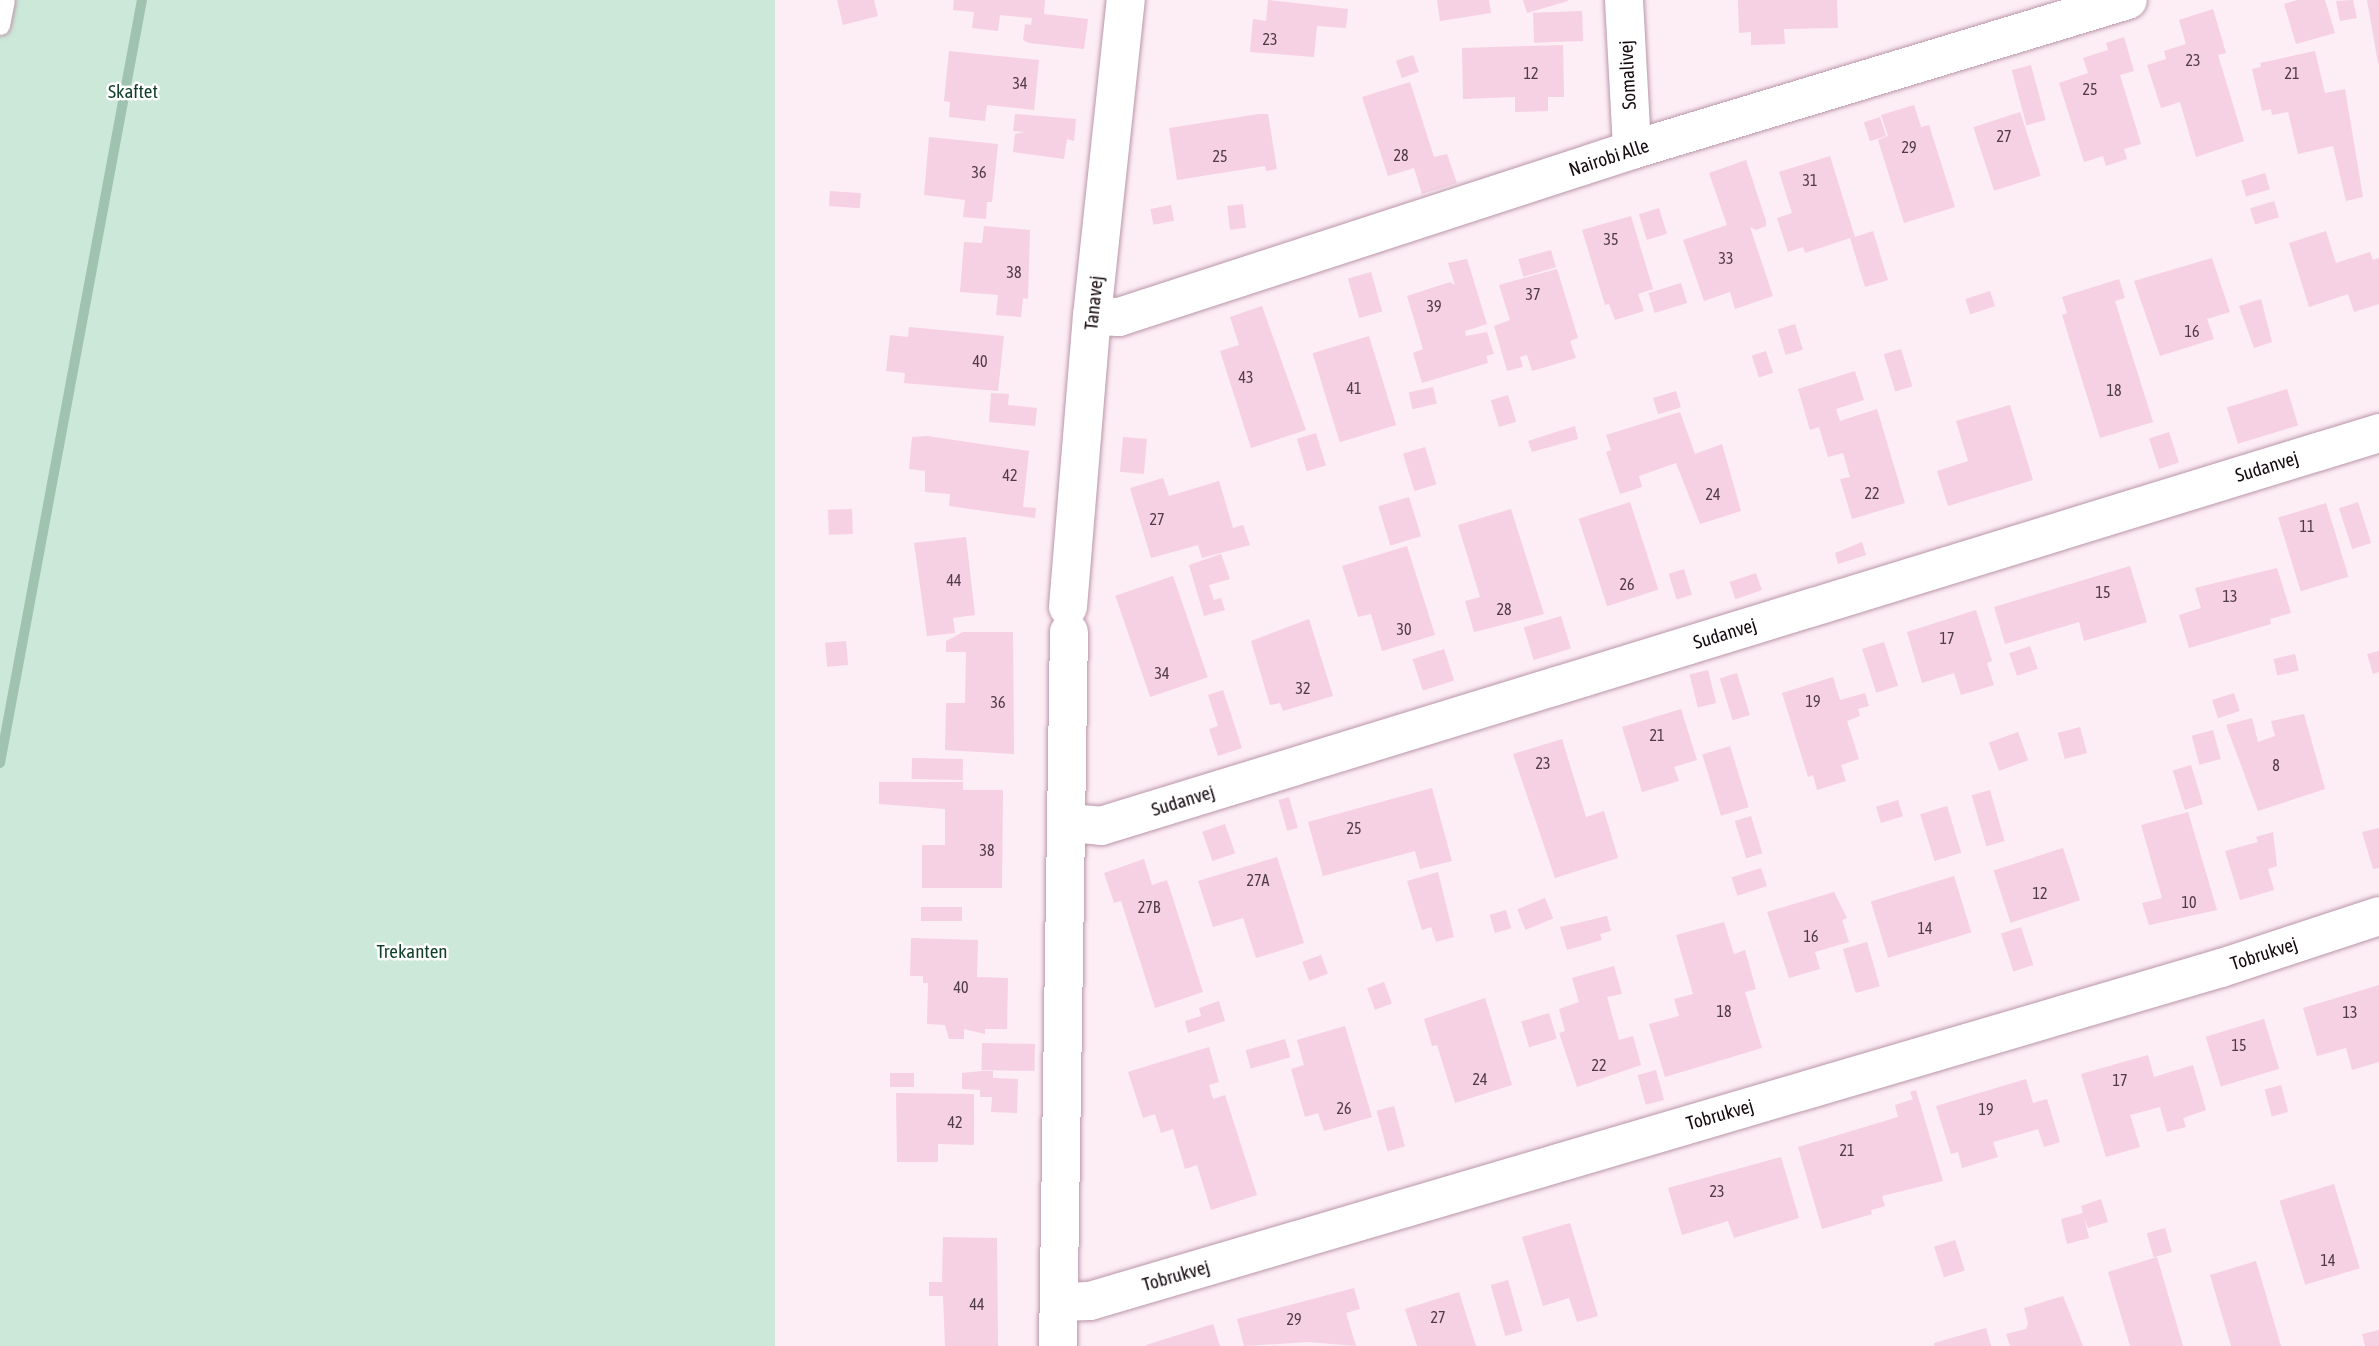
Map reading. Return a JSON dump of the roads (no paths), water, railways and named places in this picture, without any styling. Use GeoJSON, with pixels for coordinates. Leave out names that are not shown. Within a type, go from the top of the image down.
{"type":"FeatureCollection","features":[{"type":"Feature","properties":{"kind":"street","name":"Tanavej"},"geometry":{"type":"LineString","coordinates":[[1069,823],[1069,620],[1092,316],[1126,0]]}},
{"type":"Feature","properties":{"kind":"street","name":"Somalivej"},"geometry":{"type":"LineString","coordinates":[[1624,0],[1632,150]]}},
{"type":"Feature","properties":{"kind":"street","name":"Nairobi Alle"},"geometry":{"type":"LineString","coordinates":[[1092,316],[1119,317],[1632,150],[2104,4]]}},
{"type":"Feature","properties":{"kind":"street","name":"Sudanvej"},"geometry":{"type":"LineString","coordinates":[[1069,823],[1101,826],[2379,433]]}},
{"type":"Feature","properties":{"kind":"street"},"geometry":{"type":"LineString","coordinates":[[1058,1346],[1069,823]]}},
{"type":"Feature","properties":{"kind":"street","name":"Tobrukvej"},"geometry":{"type":"LineString","coordinates":[[1059,1302],[1090,1301],[2207,972],[2379,916]]}},
{"type":"Feature","properties":{"kind":"lane"},"geometry":{"type":"LineString","coordinates":[[0,24],[5,0]]}},
{"type":"Feature","properties":{"kind":"waterway"},"geometry":{"type":"LineString","coordinates":[[0,763],[142,0]]}},
{"type":"Feature","properties":{"kind":"park label","name":"Skaftet"},"geometry":{"type":"Point","coordinates":[133,92]}},
{"type":"Feature","properties":{"kind":"park label","name":"Trekanten"},"geometry":{"type":"Point","coordinates":[412,952]}}]}
